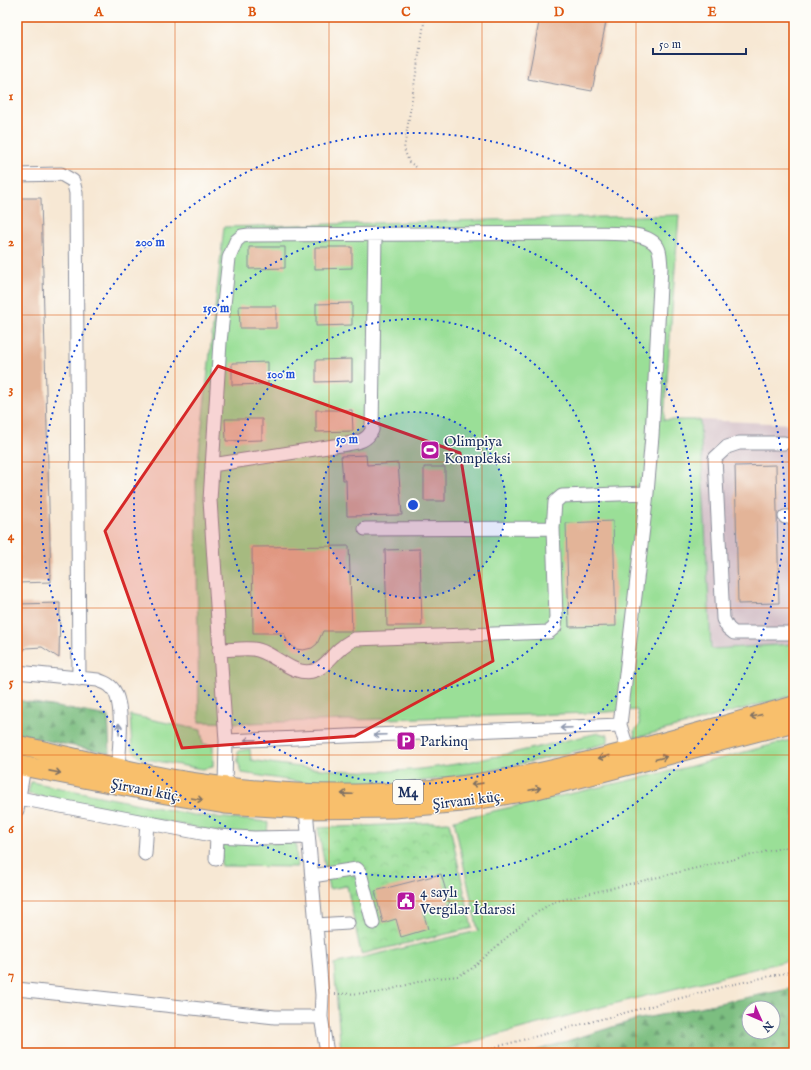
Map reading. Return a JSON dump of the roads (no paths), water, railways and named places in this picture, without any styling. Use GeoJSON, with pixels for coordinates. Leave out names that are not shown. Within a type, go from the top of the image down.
{"type":"FeatureCollection","features":[{"type":"Feature","properties":{"kind":"highway","name":"M4"},"geometry":{"type":"LineString","coordinates":[[17,745],[172,779],[224,786],[316,793],[393,793],[461,787],[506,780],[628,751],[794,706]]}},
{"type":"Feature","properties":{"kind":"highway","name":"Şirvani küç."},"geometry":{"type":"LineString","coordinates":[[20,765],[166,794],[225,804],[306,809],[355,810],[402,808],[507,795],[575,780],[794,722]]}},
{"type":"Feature","properties":{"kind":"street"},"geometry":{"type":"LineString","coordinates":[[17,175],[61,174],[73,181],[76,193],[79,678]]}},
{"type":"Feature","properties":{"kind":"street"},"geometry":{"type":"LineString","coordinates":[[224,786],[226,741],[210,500],[220,342],[229,258],[236,241],[242,236],[249,235],[592,232],[643,236],[652,241],[658,248],[661,267],[652,436],[647,493],[620,725],[628,751]]}},
{"type":"Feature","properties":{"kind":"street"},"geometry":{"type":"LineString","coordinates":[[212,465],[354,443],[361,441],[369,435],[372,430],[375,234]]}},
{"type":"Feature","properties":{"kind":"street"},"geometry":{"type":"LineString","coordinates":[[784,443],[739,443],[727,447],[715,458],[723,619],[728,628],[734,633],[794,633]]}},
{"type":"Feature","properties":{"kind":"street"},"geometry":{"type":"LineString","coordinates":[[219,650],[253,649],[268,653],[292,669],[305,671],[315,670],[328,662],[341,648],[354,639],[549,632],[555,627],[556,617],[553,528],[555,502],[562,496],[647,493]]}},
{"type":"Feature","properties":{"kind":"street"},"geometry":{"type":"LineString","coordinates":[[365,529],[553,528]]}},
{"type":"Feature","properties":{"kind":"street"},"geometry":{"type":"LineString","coordinates":[[17,672],[98,680],[110,686],[118,698],[120,733],[118,768]]}},
{"type":"Feature","properties":{"kind":"street"},"geometry":{"type":"LineString","coordinates":[[226,741],[620,725]]}},
{"type":"Feature","properties":{"kind":"street"},"geometry":{"type":"LineString","coordinates":[[20,765],[18,804],[147,822],[217,836],[254,838],[308,836]]}},
{"type":"Feature","properties":{"kind":"street"},"geometry":{"type":"LineString","coordinates":[[306,809],[322,995],[321,1017],[327,1053]]}},
{"type":"Feature","properties":{"kind":"street"},"geometry":{"type":"LineString","coordinates":[[145,854],[147,822]]}},
{"type":"Feature","properties":{"kind":"street"},"geometry":{"type":"LineString","coordinates":[[216,859],[217,836]]}},
{"type":"Feature","properties":{"kind":"street"},"geometry":{"type":"LineString","coordinates":[[312,876],[357,869],[360,873],[373,923]]}},
{"type":"Feature","properties":{"kind":"street"},"geometry":{"type":"LineString","coordinates":[[316,925],[348,923]]}},
{"type":"Feature","properties":{"kind":"street"},"geometry":{"type":"LineString","coordinates":[[17,989],[275,1017],[321,1017]]}},
{"type":"Feature","properties":{"kind":"place","name":"Olimpiya Kompleksi"},"geometry":{"type":"Point","coordinates":[430,450]}},
{"type":"Feature","properties":{"kind":"place","name":"Parkinq"},"geometry":{"type":"Point","coordinates":[406,741]}},
{"type":"Feature","properties":{"kind":"place","name":"4 saylı Vergilər İdarəsi"},"geometry":{"type":"Point","coordinates":[406,901]}}]}
